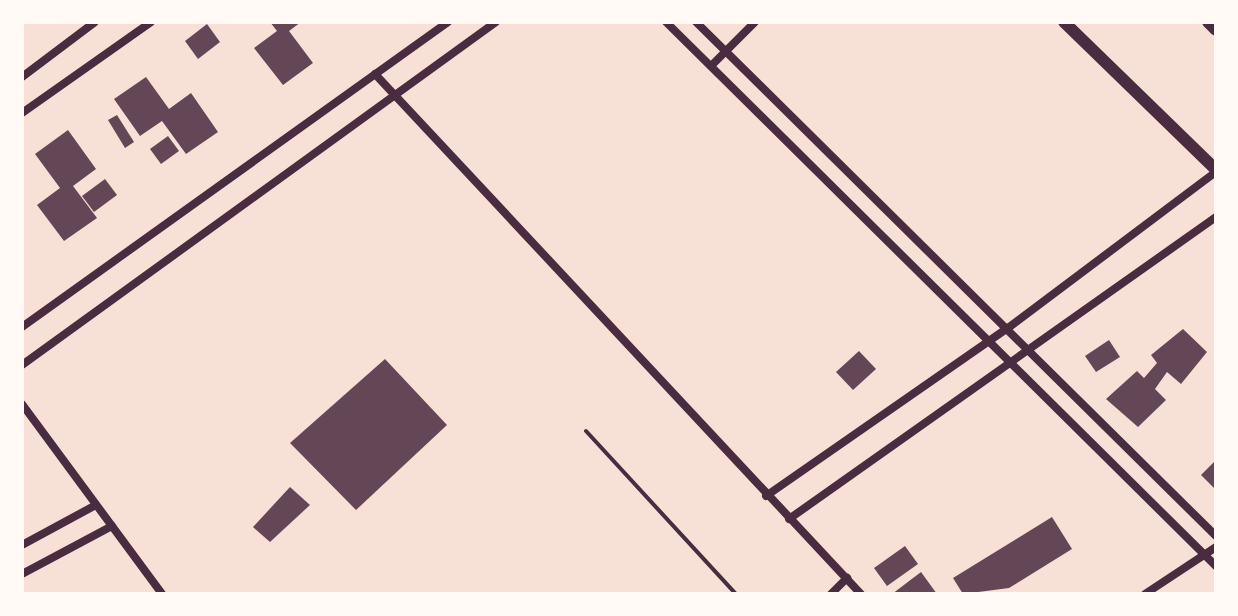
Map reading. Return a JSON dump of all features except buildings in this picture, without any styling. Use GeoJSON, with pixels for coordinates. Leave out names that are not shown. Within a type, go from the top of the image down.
{"type":"FeatureCollection","features":[{"type":"Feature","properties":{"kind":"main road"},"geometry":{"type":"LineString","coordinates":[[1064,22],[1216,171]]}},
{"type":"Feature","properties":{"kind":"main road"},"geometry":{"type":"LineString","coordinates":[[1208,22],[1216,30]]}},
{"type":"Feature","properties":{"kind":"street"},"geometry":{"type":"LineString","coordinates":[[22,77],[95,22]]}},
{"type":"Feature","properties":{"kind":"street"},"geometry":{"type":"LineString","coordinates":[[22,113],[151,22]]}},
{"type":"Feature","properties":{"kind":"street"},"geometry":{"type":"LineString","coordinates":[[22,327],[448,22]]}},
{"type":"Feature","properties":{"kind":"street"},"geometry":{"type":"LineString","coordinates":[[22,365],[496,22]]}},
{"type":"Feature","properties":{"kind":"street"},"geometry":{"type":"LineString","coordinates":[[666,22],[1216,566]]}},
{"type":"Feature","properties":{"kind":"street"},"geometry":{"type":"LineString","coordinates":[[696,22],[1216,536]]}},
{"type":"Feature","properties":{"kind":"street"},"geometry":{"type":"LineString","coordinates":[[711,66],[755,22]]}},
{"type":"Feature","properties":{"kind":"street"},"geometry":{"type":"LineString","coordinates":[[375,74],[766,496],[861,594]]}},
{"type":"Feature","properties":{"kind":"street"},"geometry":{"type":"LineString","coordinates":[[766,496],[990,341],[1216,171]]}},
{"type":"Feature","properties":{"kind":"street"},"geometry":{"type":"LineString","coordinates":[[789,519],[1216,217]]}},
{"type":"Feature","properties":{"kind":"street"},"geometry":{"type":"LineString","coordinates":[[22,404],[162,594]]}},
{"type":"Feature","properties":{"kind":"street"},"geometry":{"type":"LineString","coordinates":[[22,545],[96,505]]}},
{"type":"Feature","properties":{"kind":"street"},"geometry":{"type":"LineString","coordinates":[[22,574],[112,526]]}},
{"type":"Feature","properties":{"kind":"street"},"geometry":{"type":"LineString","coordinates":[[1145,594],[1216,547]]}},
{"type":"Feature","properties":{"kind":"street"},"geometry":{"type":"LineString","coordinates":[[831,594],[847,578]]}},
{"type":"Feature","properties":{"kind":"lane"},"geometry":{"type":"LineString","coordinates":[[586,431],[736,594]]}}]}
